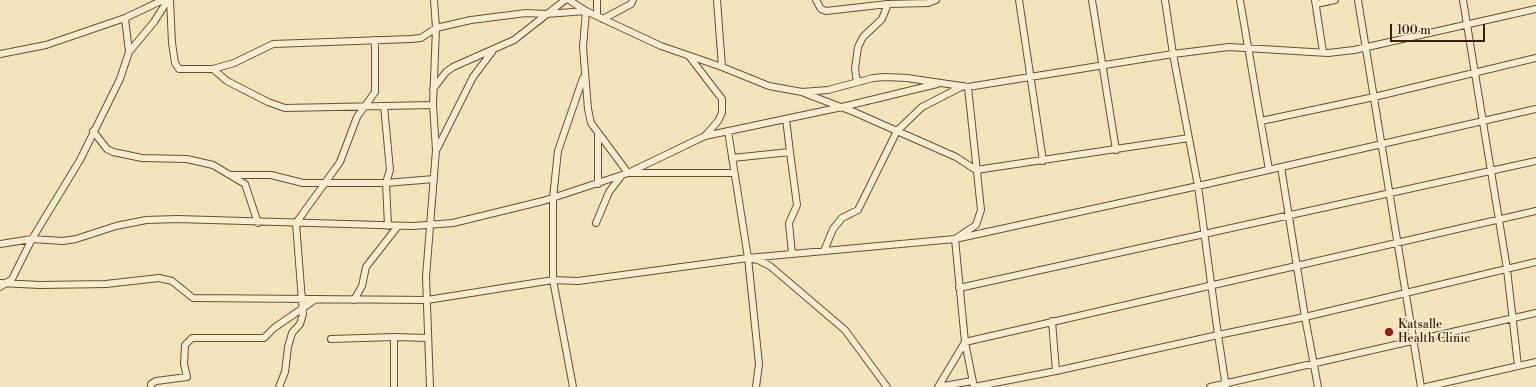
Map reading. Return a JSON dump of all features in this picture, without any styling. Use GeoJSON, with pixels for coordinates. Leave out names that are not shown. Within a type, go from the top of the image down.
{"type":"FeatureCollection","features":[{"type":"Feature","properties":{"kind":"street"},"geometry":{"type":"LineString","coordinates":[[0,54],[46,46],[125,18],[163,0]]}},
{"type":"Feature","properties":{"kind":"street"},"geometry":{"type":"LineString","coordinates":[[0,287],[7,284],[12,278],[32,239],[80,160],[120,79],[129,52],[154,22],[169,0]]}},
{"type":"Feature","properties":{"kind":"street"},"geometry":{"type":"LineString","coordinates":[[169,0],[172,43],[175,63],[179,69],[213,69],[234,63],[273,44],[421,38],[436,28],[471,20],[526,13],[546,14],[586,11]]}},
{"type":"Feature","properties":{"kind":"street"},"geometry":{"type":"LineString","coordinates":[[430,387],[426,277],[432,225],[436,150],[433,105],[436,28],[434,0]]}},
{"type":"Feature","properties":{"kind":"street"},"geometry":{"type":"LineString","coordinates":[[433,89],[446,72],[453,67],[492,52],[514,40],[565,0]]}},
{"type":"Feature","properties":{"kind":"street"},"geometry":{"type":"LineString","coordinates":[[570,0],[577,2],[586,11],[600,18],[688,56],[722,67],[769,86],[802,92],[842,107],[956,157],[976,170],[1189,138]]}},
{"type":"Feature","properties":{"kind":"street"},"geometry":{"type":"LineString","coordinates":[[597,0],[600,18]]}},
{"type":"Feature","properties":{"kind":"street"},"geometry":{"type":"LineString","coordinates":[[600,18],[631,4],[633,0]]}},
{"type":"Feature","properties":{"kind":"street"},"geometry":{"type":"LineString","coordinates":[[717,0],[722,67]]}},
{"type":"Feature","properties":{"kind":"street"},"geometry":{"type":"LineString","coordinates":[[816,0],[821,9],[826,11],[888,4],[928,3],[936,0]]}},
{"type":"Feature","properties":{"kind":"street"},"geometry":{"type":"LineString","coordinates":[[1019,0],[1043,161]]}},
{"type":"Feature","properties":{"kind":"street"},"geometry":{"type":"LineString","coordinates":[[1092,0],[1116,150]]}},
{"type":"Feature","properties":{"kind":"street"},"geometry":{"type":"LineString","coordinates":[[1165,0],[1173,54],[1198,186],[1226,385]]}},
{"type":"Feature","properties":{"kind":"street"},"geometry":{"type":"LineString","coordinates":[[1240,0],[1269,170]]}},
{"type":"Feature","properties":{"kind":"street"},"geometry":{"type":"LineString","coordinates":[[1323,52],[1315,2],[1335,0]]}},
{"type":"Feature","properties":{"kind":"street"},"geometry":{"type":"LineString","coordinates":[[1358,0],[1421,387]]}},
{"type":"Feature","properties":{"kind":"street"},"geometry":{"type":"LineString","coordinates":[[1463,0],[1507,269],[1518,366]]}},
{"type":"Feature","properties":{"kind":"street"},"geometry":{"type":"LineString","coordinates":[[857,82],[855,69],[858,48],[863,38],[882,19],[888,4]]}},
{"type":"Feature","properties":{"kind":"street"},"geometry":{"type":"LineString","coordinates":[[802,92],[828,90],[857,82],[885,77],[907,78],[965,86],[1173,54],[1229,47],[1323,52],[1366,47],[1536,9]]}},
{"type":"Feature","properties":{"kind":"street"},"geometry":{"type":"LineString","coordinates":[[586,11],[583,47],[584,75],[591,123],[625,174]]}},
{"type":"Feature","properties":{"kind":"street"},"geometry":{"type":"LineString","coordinates":[[125,18],[129,52]]}},
{"type":"Feature","properties":{"kind":"street"},"geometry":{"type":"LineString","coordinates":[[279,387],[285,372],[288,347],[292,333],[300,324],[303,309],[296,223],[323,183],[340,162],[357,117],[375,92],[374,40]]}},
{"type":"Feature","properties":{"kind":"street"},"geometry":{"type":"LineString","coordinates":[[436,150],[473,77],[492,52]]}},
{"type":"Feature","properties":{"kind":"street"},"geometry":{"type":"LineString","coordinates":[[688,56],[722,99],[722,113],[718,121],[705,136]]}},
{"type":"Feature","properties":{"kind":"street"},"geometry":{"type":"LineString","coordinates":[[1261,121],[1374,97],[1536,58]]}},
{"type":"Feature","properties":{"kind":"street"},"geometry":{"type":"LineString","coordinates":[[213,69],[227,81],[268,102],[285,108],[433,105]]}},
{"type":"Feature","properties":{"kind":"street"},"geometry":{"type":"LineString","coordinates":[[573,387],[553,280],[553,198],[558,151],[584,75]]}},
{"type":"Feature","properties":{"kind":"street"},"geometry":{"type":"LineString","coordinates":[[0,244],[32,239],[76,239],[116,226],[146,220],[177,219],[258,223],[388,226],[453,223],[553,198],[598,184],[625,174],[705,136],[842,107],[943,83]]}},
{"type":"Feature","properties":{"kind":"street"},"geometry":{"type":"LineString","coordinates":[[824,251],[834,229],[842,218],[858,210],[897,131],[922,107],[965,86]]}},
{"type":"Feature","properties":{"kind":"street"},"geometry":{"type":"LineString","coordinates":[[955,239],[976,224],[981,210],[965,86]]}},
{"type":"Feature","properties":{"kind":"street"},"geometry":{"type":"LineString","coordinates":[[384,106],[390,170],[386,183],[388,226]]}},
{"type":"Feature","properties":{"kind":"street"},"geometry":{"type":"LineString","coordinates":[[0,283],[106,284],[159,278],[172,281],[193,298],[426,300],[553,280],[590,279],[748,258],[955,239],[1198,186],[1536,109]]}},
{"type":"Feature","properties":{"kind":"street"},"geometry":{"type":"LineString","coordinates":[[786,119],[797,205],[789,223],[792,254]]}},
{"type":"Feature","properties":{"kind":"street"},"geometry":{"type":"LineString","coordinates":[[93,131],[107,149],[113,152],[142,158],[187,159],[213,165],[245,184],[258,223]]}},
{"type":"Feature","properties":{"kind":"street"},"geometry":{"type":"LineString","coordinates":[[728,131],[748,258],[758,364],[756,387]]}},
{"type":"Feature","properties":{"kind":"street"},"geometry":{"type":"LineString","coordinates":[[598,134],[598,184]]}},
{"type":"Feature","properties":{"kind":"street"},"geometry":{"type":"LineString","coordinates":[[732,158],[790,152]]}},
{"type":"Feature","properties":{"kind":"street"},"geometry":{"type":"LineString","coordinates":[[959,288],[1536,161]]}},
{"type":"Feature","properties":{"kind":"street"},"geometry":{"type":"LineString","coordinates":[[1281,167],[1305,317],[1318,387]]}},
{"type":"Feature","properties":{"kind":"street"},"geometry":{"type":"LineString","coordinates":[[596,223],[609,192],[625,174],[734,173]]}},
{"type":"Feature","properties":{"kind":"street"},"geometry":{"type":"LineString","coordinates":[[232,176],[271,175],[303,182],[323,183],[386,183],[434,179]]}},
{"type":"Feature","properties":{"kind":"street"},"geometry":{"type":"LineString","coordinates":[[938,387],[965,342],[1536,211]]}},
{"type":"Feature","properties":{"kind":"street"},"geometry":{"type":"LineString","coordinates":[[354,300],[362,286],[366,267],[398,226]]}},
{"type":"Feature","properties":{"kind":"street"},"geometry":{"type":"LineString","coordinates":[[955,239],[965,342],[973,385]]}},
{"type":"Feature","properties":{"kind":"street"},"geometry":{"type":"LineString","coordinates":[[748,258],[758,260],[770,266],[845,330],[887,387]]}},
{"type":"Feature","properties":{"kind":"street"},"geometry":{"type":"LineString","coordinates":[[938,387],[973,385],[1056,371],[1218,334],[1305,317],[1536,262]]}},
{"type":"Feature","properties":{"kind":"street"},"geometry":{"type":"LineString","coordinates":[[150,387],[150,384],[156,381],[187,377],[184,364],[185,345],[192,338],[254,340],[264,338],[274,328],[316,299]]}},
{"type":"Feature","properties":{"kind":"street"},"geometry":{"type":"LineString","coordinates":[[1210,387],[1226,385],[1314,363],[1536,313]]}},
{"type":"Feature","properties":{"kind":"street"},"geometry":{"type":"LineString","coordinates":[[1052,321],[1056,371]]}},
{"type":"Feature","properties":{"kind":"street"},"geometry":{"type":"LineString","coordinates":[[331,339],[394,337],[428,338]]}},
{"type":"Feature","properties":{"kind":"street"},"geometry":{"type":"LineString","coordinates":[[394,337],[394,387]]}},
{"type":"Feature","properties":{"kind":"street"},"geometry":{"type":"LineString","coordinates":[[1426,387],[1536,362]]}},
{"type":"Feature","properties":{"kind":"street"},"geometry":{"type":"LineString","coordinates":[[1452,381],[1456,387]]}},
{"type":"Feature","properties":{"kind":"place","name":"Katsalle Health Clinic"},"geometry":{"type":"Point","coordinates":[1389,332]}}]}
